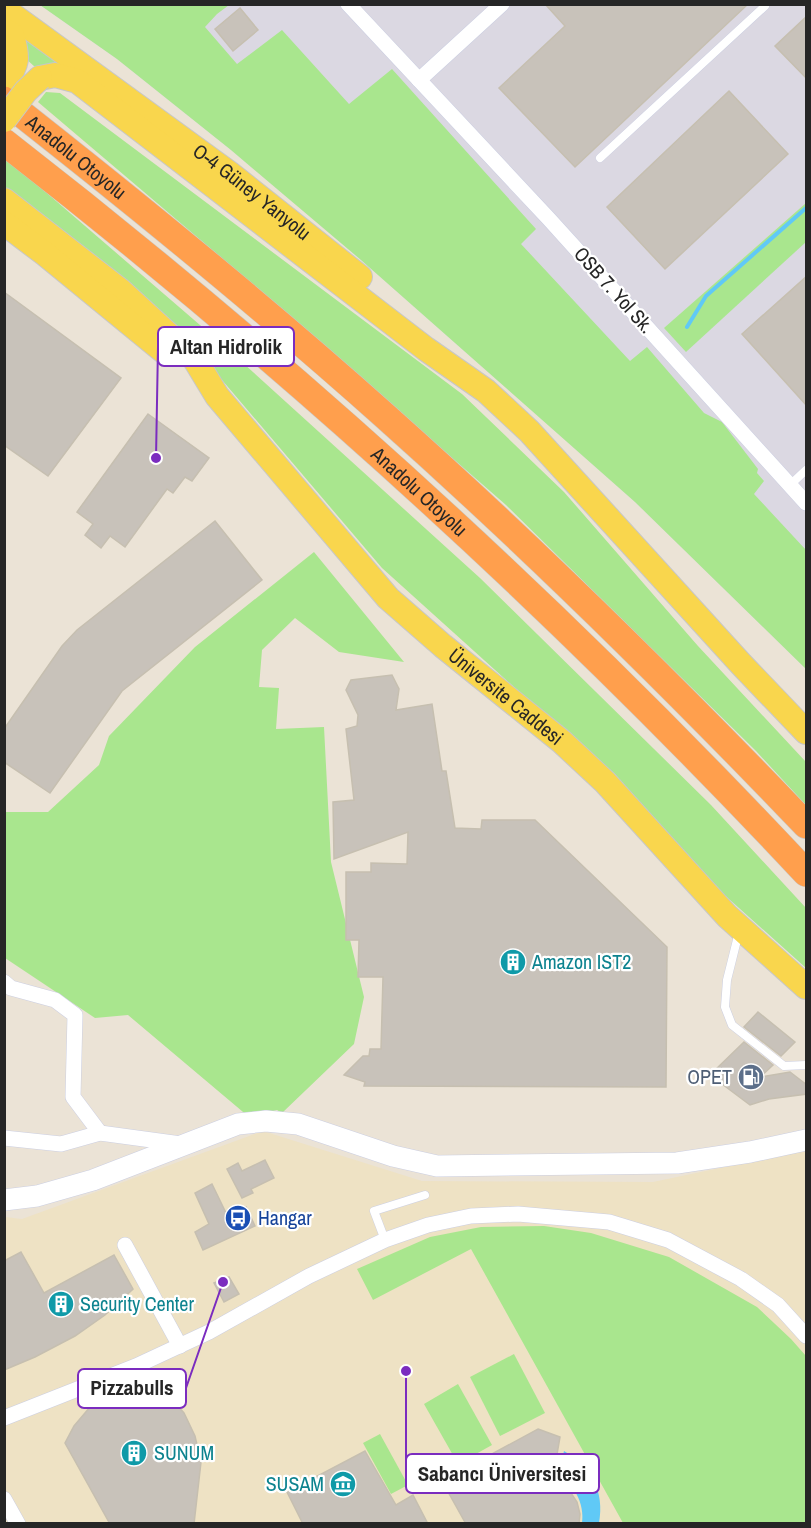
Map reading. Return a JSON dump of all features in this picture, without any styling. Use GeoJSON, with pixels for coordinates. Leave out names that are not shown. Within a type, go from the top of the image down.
{"type":"FeatureCollection","features":[{"type":"Feature","properties":{"kind":"highway","name":"Anadolu Otoyolu"},"geometry":{"type":"LineString","coordinates":[[4,100],[163,228],[386,416],[633,650],[807,825]]}},
{"type":"Feature","properties":{"kind":"highway","name":"Anadolu Otoyolu"},"geometry":{"type":"LineString","coordinates":[[4,142],[205,304],[429,501],[628,690],[807,873]]}},
{"type":"Feature","properties":{"kind":"main road","name":"O-4 Güney Yanyolu"},"geometry":{"type":"LineString","coordinates":[[4,9],[230,173],[368,284],[486,391]]}},
{"type":"Feature","properties":{"kind":"main road"},"geometry":{"type":"LineString","coordinates":[[4,30],[12,35],[18,56],[12,74],[4,83]]}},
{"type":"Feature","properties":{"kind":"main road"},"geometry":{"type":"LineString","coordinates":[[4,120],[26,91],[40,78],[55,75],[76,81],[426,349],[486,391],[529,431],[734,656],[807,732]]}},
{"type":"Feature","properties":{"kind":"main road"},"geometry":{"type":"LineString","coordinates":[[4,200],[121,291],[194,358],[217,396]]}},
{"type":"Feature","properties":{"kind":"main road"},"geometry":{"type":"LineString","coordinates":[[4,223],[54,261],[217,396]]}},
{"type":"Feature","properties":{"kind":"main road","name":"Üniversite Caddesi"},"geometry":{"type":"LineString","coordinates":[[217,396],[388,598],[442,646],[561,741],[587,765],[740,927],[807,987]]}},
{"type":"Feature","properties":{"kind":"street","name":"OSB 7. Yol Sk."},"geometry":{"type":"LineString","coordinates":[[348,4],[549,219],[807,503]]}},
{"type":"Feature","properties":{"kind":"street"},"geometry":{"type":"LineString","coordinates":[[419,80],[502,4]]}},
{"type":"Feature","properties":{"kind":"street"},"geometry":{"type":"LineString","coordinates":[[4,982],[11,988],[54,1000],[75,1015],[73,1097],[100,1133]]}},
{"type":"Feature","properties":{"kind":"street"},"geometry":{"type":"LineString","coordinates":[[4,1200],[37,1196],[93,1180],[238,1125],[266,1121],[298,1124],[393,1156],[437,1166],[677,1163],[750,1152],[807,1140]]}},
{"type":"Feature","properties":{"kind":"street"},"geometry":{"type":"LineString","coordinates":[[4,1138],[61,1144],[100,1133],[184,1145]]}},
{"type":"Feature","properties":{"kind":"street"},"geometry":{"type":"LineString","coordinates":[[4,1418],[136,1366],[180,1346],[342,1259],[385,1240],[428,1225],[471,1216],[518,1214],[609,1222],[668,1240],[741,1279],[778,1305],[807,1336]]}},
{"type":"Feature","properties":{"kind":"street"},"geometry":{"type":"LineString","coordinates":[[125,1245],[180,1346]]}},
{"type":"Feature","properties":{"kind":"street"},"geometry":{"type":"LineString","coordinates":[[4,1499],[18,1524]]}},
{"type":"Feature","properties":{"kind":"lane"},"geometry":{"type":"LineString","coordinates":[[600,158],[765,6],[764,4]]}},
{"type":"Feature","properties":{"kind":"lane"},"geometry":{"type":"LineString","coordinates":[[790,485],[807,470]]}},
{"type":"Feature","properties":{"kind":"lane"},"geometry":{"type":"LineString","coordinates":[[740,927],[727,980],[725,1006],[732,1025],[784,1066],[807,1065]]}},
{"type":"Feature","properties":{"kind":"lane"},"geometry":{"type":"LineString","coordinates":[[385,1240],[374,1211],[425,1195]]}},
{"type":"Feature","properties":{"kind":"shaded area"},"geometry":{"type":"Polygon","coordinates":[[[40,5],[806,5],[806,669],[635,502],[361,260],[231,150],[117,59],[40,5]]]}},
{"type":"Feature","properties":{"kind":"shaded area"},"geometry":{"type":"Polygon","coordinates":[[[263,1131],[422,1181],[653,1182],[806,1150],[806,1523],[5,1524],[5,1217],[22,1219],[263,1131]]]}},
{"type":"Feature","properties":{"kind":"green space"},"geometry":{"type":"Polygon","coordinates":[[[40,5],[229,5],[205,27],[237,64],[282,30],[349,104],[392,69],[536,229],[521,244],[630,361],[647,347],[704,413],[722,422],[758,469],[757,473],[764,481],[754,494],[806,550],[806,669],[635,502],[361,260],[231,150],[117,59],[40,5]]]}},
{"type":"Feature","properties":{"kind":"green space"},"geometry":{"type":"Polygon","coordinates":[[[18,28],[67,67],[35,67],[25,58],[18,28]]]}},
{"type":"Feature","properties":{"kind":"green space"},"geometry":{"type":"Polygon","coordinates":[[[46,92],[60,93],[462,394],[564,492],[698,646],[806,762],[806,805],[756,751],[506,505],[283,310],[38,102],[46,92]]]}},
{"type":"Feature","properties":{"kind":"green space"},"geometry":{"type":"Polygon","coordinates":[[[5,157],[222,344],[480,578],[711,805],[806,908],[806,968],[710,882],[615,774],[382,568],[211,367],[5,187],[5,157]]]}},
{"type":"Feature","properties":{"kind":"green space"},"geometry":{"type":"Polygon","coordinates":[[[806,203],[806,242],[686,352],[664,328],[806,203]]]}},
{"type":"Feature","properties":{"kind":"green space"},"geometry":{"type":"Polygon","coordinates":[[[314,552],[404,662],[339,652],[295,618],[262,650],[259,687],[279,688],[276,729],[324,727],[331,862],[364,997],[354,1044],[282,1113],[277,1110],[249,1117],[128,1015],[95,1018],[5,958],[4,812],[48,812],[99,765],[109,736],[195,647],[314,552]]]}},
{"type":"Feature","properties":{"kind":"green space"},"geometry":{"type":"Polygon","coordinates":[[[544,1226],[591,1233],[669,1257],[757,1307],[806,1356],[806,1523],[623,1523],[471,1249],[373,1300],[357,1269],[430,1237],[481,1227],[544,1226]]]}},
{"type":"Feature","properties":{"kind":"green space"},"geometry":{"type":"Polygon","coordinates":[[[514,1354],[545,1413],[500,1436],[470,1377],[514,1354]]]}},
{"type":"Feature","properties":{"kind":"green space"},"geometry":{"type":"Polygon","coordinates":[[[458,1384],[492,1445],[458,1464],[424,1404],[458,1384]]]}},
{"type":"Feature","properties":{"kind":"green space"},"geometry":{"type":"Polygon","coordinates":[[[380,1434],[408,1485],[391,1494],[363,1443],[380,1434]]]}},
{"type":"Feature","properties":{"kind":"water"},"geometry":{"type":"Polygon","coordinates":[[[564,1451],[582,1464],[594,1481],[600,1501],[599,1523],[582,1523],[582,1508],[572,1487],[551,1473],[559,1471],[564,1451]]]}},
{"type":"Feature","properties":{"kind":"building"},"geometry":{"type":"Polygon","coordinates":[[[545,4],[748,4],[575,167],[499,88],[565,26],[545,4]]]}},
{"type":"Feature","properties":{"kind":"building"},"geometry":{"type":"Polygon","coordinates":[[[240,8],[258,30],[233,51],[215,29],[240,8]]]}},
{"type":"Feature","properties":{"kind":"building"},"geometry":{"type":"Polygon","coordinates":[[[807,16],[807,79],[775,46],[807,16]]]}},
{"type":"Feature","properties":{"kind":"building"},"geometry":{"type":"Polygon","coordinates":[[[729,91],[788,154],[665,269],[607,207],[729,91]]]}},
{"type":"Feature","properties":{"kind":"building"},"geometry":{"type":"Polygon","coordinates":[[[807,276],[807,406],[742,334],[807,276]]]}},
{"type":"Feature","properties":{"kind":"building"},"geometry":{"type":"Polygon","coordinates":[[[4,292],[121,378],[48,476],[4,445],[4,292]]]}},
{"type":"Feature","properties":{"kind":"building"},"geometry":{"type":"Polygon","coordinates":[[[148,414],[209,458],[192,481],[185,477],[173,493],[167,489],[125,547],[110,536],[101,548],[85,535],[93,524],[77,512],[148,414]]]}},
{"type":"Feature","properties":{"kind":"building"},"geometry":{"type":"Polygon","coordinates":[[[215,521],[262,580],[122,691],[50,793],[4,762],[4,729],[62,646],[77,630],[215,521]]]}},
{"type":"Feature","properties":{"kind":"building","name":"Amazon IST2"},"geometry":{"type":"Polygon","coordinates":[[[392,675],[399,689],[396,710],[432,704],[442,771],[446,771],[455,828],[481,829],[482,820],[535,820],[667,947],[666,1087],[364,1086],[365,1082],[344,1075],[363,1056],[369,1056],[370,1049],[381,1049],[383,977],[358,977],[359,940],[346,940],[346,872],[371,872],[371,863],[407,864],[408,832],[334,859],[333,802],[354,800],[346,729],[357,726],[358,715],[346,690],[351,680],[392,675]]]}},
{"type":"Feature","properties":{"kind":"building"},"geometry":{"type":"Polygon","coordinates":[[[758,1012],[795,1042],[781,1056],[744,1027],[758,1012]]]}},
{"type":"Feature","properties":{"kind":"building"},"geometry":{"type":"Polygon","coordinates":[[[744,1042],[773,1065],[760,1077],[790,1072],[807,1085],[807,1094],[769,1099],[750,1105],[710,1075],[744,1042]]]}},
{"type":"Feature","properties":{"kind":"building"},"geometry":{"type":"Polygon","coordinates":[[[265,1160],[274,1178],[251,1189],[253,1193],[242,1198],[227,1169],[238,1163],[242,1171],[265,1160]]]}},
{"type":"Feature","properties":{"kind":"building","name":"Hangar"},"geometry":{"type":"Polygon","coordinates":[[[212,1184],[228,1217],[246,1207],[255,1226],[203,1250],[195,1232],[209,1224],[195,1193],[212,1184]]]}},
{"type":"Feature","properties":{"kind":"building","name":"Security Center"},"geometry":{"type":"Polygon","coordinates":[[[21,1252],[44,1293],[114,1255],[133,1289],[105,1315],[75,1336],[4,1370],[4,1261],[21,1252]]]}},
{"type":"Feature","properties":{"kind":"building"},"geometry":{"type":"Polygon","coordinates":[[[229,1277],[239,1294],[224,1302],[214,1283],[229,1277]]]}},
{"type":"Feature","properties":{"kind":"building","name":"SUNUM"},"geometry":{"type":"Polygon","coordinates":[[[121,1385],[153,1386],[169,1396],[184,1413],[195,1436],[201,1462],[194,1524],[110,1524],[65,1443],[74,1426],[106,1393],[121,1385]]]}},
{"type":"Feature","properties":{"kind":"building"},"geometry":{"type":"Polygon","coordinates":[[[538,1429],[560,1437],[555,1466],[545,1477],[560,1482],[569,1490],[577,1502],[580,1514],[579,1524],[466,1524],[442,1481],[538,1429]]]}},
{"type":"Feature","properties":{"kind":"building","name":"SUSAM"},"geometry":{"type":"Polygon","coordinates":[[[365,1451],[396,1505],[413,1495],[428,1524],[303,1524],[287,1492],[365,1451]]]}},
{"type":"Feature","properties":{"kind":"waterway"},"geometry":{"type":"LineString","coordinates":[[687,327],[706,296],[806,208]]}},
{"type":"Feature","properties":{"kind":"place","name":"Altan Hidrolik"},"geometry":{"type":"Point","coordinates":[156,458]}},
{"type":"Feature","properties":{"kind":"place","name":"Amazon IST2"},"geometry":{"type":"Point","coordinates":[513,962]}},
{"type":"Feature","properties":{"kind":"place","name":"OPET"},"geometry":{"type":"Point","coordinates":[751,1077]}},
{"type":"Feature","properties":{"kind":"place","name":"Hangar"},"geometry":{"type":"Point","coordinates":[238,1218]}},
{"type":"Feature","properties":{"kind":"place","name":"Pizzabulls"},"geometry":{"type":"Point","coordinates":[223,1282]}},
{"type":"Feature","properties":{"kind":"place","name":"Security Center"},"geometry":{"type":"Point","coordinates":[61,1304]}},
{"type":"Feature","properties":{"kind":"place","name":"Sabancı Üniversitesi"},"geometry":{"type":"Point","coordinates":[406,1371]}},
{"type":"Feature","properties":{"kind":"place","name":"SUNUM"},"geometry":{"type":"Point","coordinates":[134,1453]}},
{"type":"Feature","properties":{"kind":"place","name":"SUSAM"},"geometry":{"type":"Point","coordinates":[343,1484]}}]}
